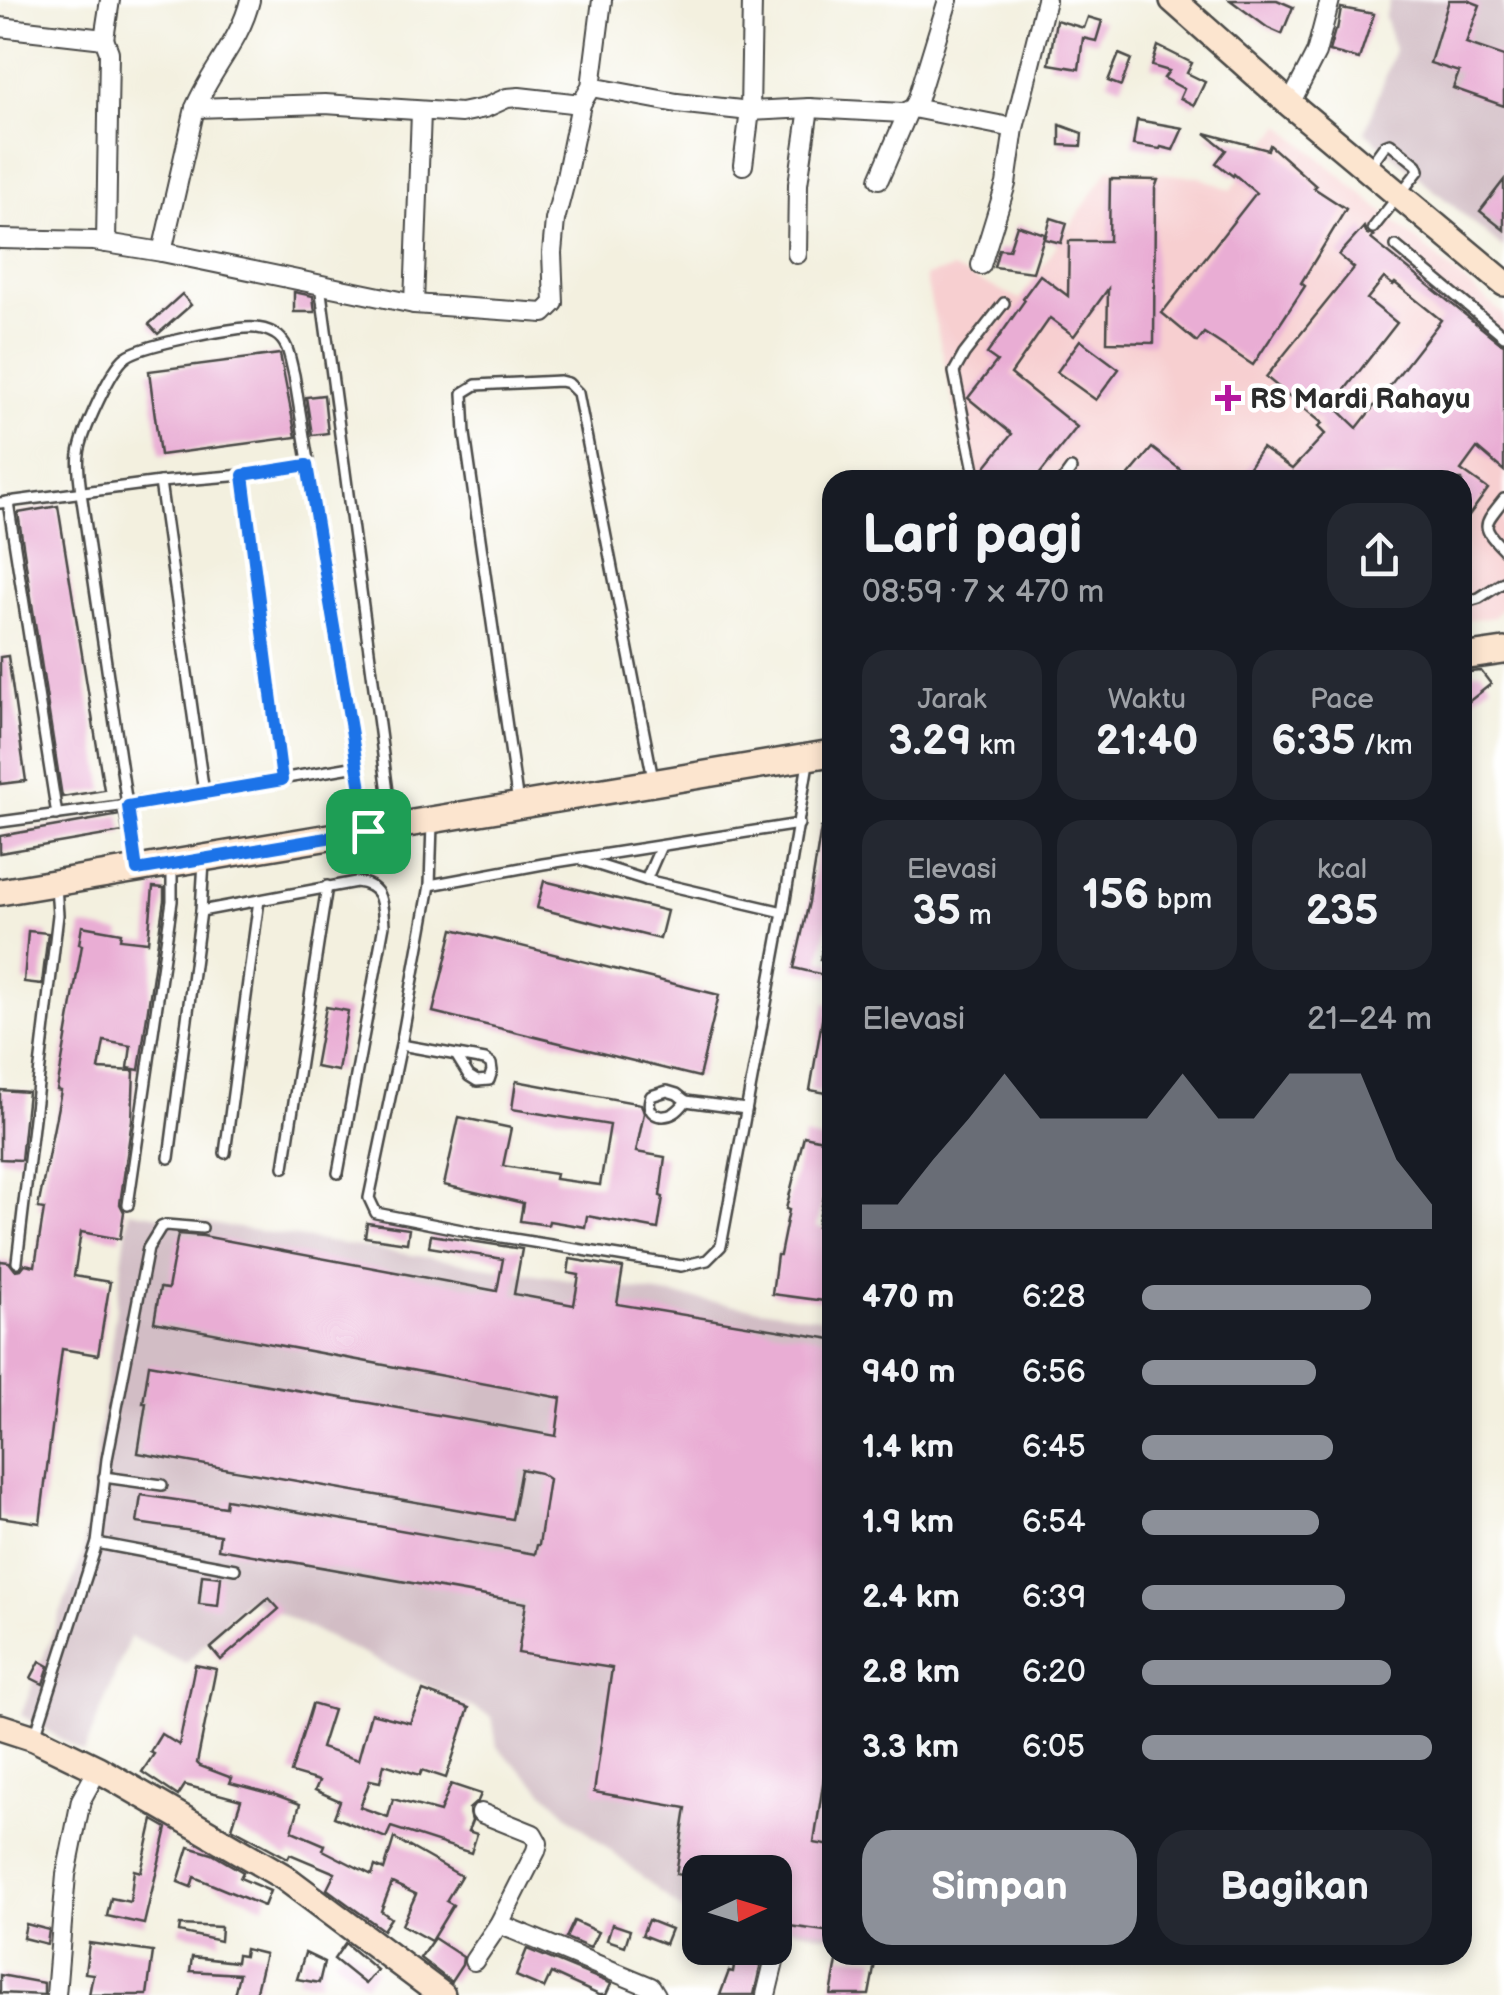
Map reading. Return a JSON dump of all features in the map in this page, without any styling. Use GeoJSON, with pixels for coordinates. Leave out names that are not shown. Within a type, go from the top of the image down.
{"type":"FeatureCollection","features":[{"type":"Feature","properties":{"kind":"main road"},"geometry":{"type":"LineString","coordinates":[[1173,0],[1504,284]]}},
{"type":"Feature","properties":{"kind":"main road"},"geometry":{"type":"LineString","coordinates":[[1472,656],[1504,651]]}},
{"type":"Feature","properties":{"kind":"main road"},"geometry":{"type":"LineString","coordinates":[[0,892],[820,755]]}},
{"type":"Feature","properties":{"kind":"main road"},"geometry":{"type":"LineString","coordinates":[[0,1727],[34,1738],[98,1770],[284,1877],[434,1992]]}},
{"type":"Feature","properties":{"kind":"street"},"geometry":{"type":"LineString","coordinates":[[106,243],[109,52],[104,39],[110,0]]}},
{"type":"Feature","properties":{"kind":"street"},"geometry":{"type":"LineString","coordinates":[[162,252],[195,108],[244,21],[250,0]]}},
{"type":"Feature","properties":{"kind":"street"},"geometry":{"type":"LineString","coordinates":[[0,240],[106,243],[414,304],[538,314],[554,303],[555,220],[581,104],[591,88],[602,0]]}},
{"type":"Feature","properties":{"kind":"street"},"geometry":{"type":"LineString","coordinates":[[743,165],[750,110],[752,0]]}},
{"type":"Feature","properties":{"kind":"street"},"geometry":{"type":"LineString","coordinates":[[878,179],[911,110],[948,0]]}},
{"type":"Feature","properties":{"kind":"street"},"geometry":{"type":"LineString","coordinates":[[981,265],[1006,184],[1014,128],[1046,0]]}},
{"type":"Feature","properties":{"kind":"street"},"geometry":{"type":"LineString","coordinates":[[1290,104],[1316,53],[1329,0]]}},
{"type":"Feature","properties":{"kind":"street"},"geometry":{"type":"LineString","coordinates":[[0,27],[104,39]]}},
{"type":"Feature","properties":{"kind":"street"},"geometry":{"type":"LineString","coordinates":[[591,88],[677,103],[750,110],[809,108],[902,114],[911,110],[1014,128]]}},
{"type":"Feature","properties":{"kind":"street"},"geometry":{"type":"LineString","coordinates":[[195,108],[324,104],[420,112],[473,111],[519,97],[581,104]]}},
{"type":"Feature","properties":{"kind":"street"},"geometry":{"type":"LineString","coordinates":[[796,254],[798,184],[809,108]]}},
{"type":"Feature","properties":{"kind":"street"},"geometry":{"type":"LineString","coordinates":[[414,304],[420,112]]}},
{"type":"Feature","properties":{"kind":"street"},"geometry":{"type":"LineString","coordinates":[[56,1995],[66,1875],[81,1800],[98,1770]]}},
{"type":"Feature","properties":{"kind":"street"},"geometry":{"type":"LineString","coordinates":[[474,1960],[499,1924],[538,1842],[533,1834],[481,1813]]}},
{"type":"Feature","properties":{"kind":"street"},"geometry":{"type":"LineString","coordinates":[[499,1924],[651,1987],[656,1995]]}},
{"type":"Feature","properties":{"kind":"street"},"geometry":{"type":"LineString","coordinates":[[766,1995],[773,1965]]}},
{"type":"Feature","properties":{"kind":"lane"},"geometry":{"type":"LineString","coordinates":[[1368,169],[1390,144],[1418,165],[1419,170],[1373,228]]}},
{"type":"Feature","properties":{"kind":"lane"},"geometry":{"type":"LineString","coordinates":[[1396,246],[1504,336]]}},
{"type":"Feature","properties":{"kind":"lane"},"geometry":{"type":"LineString","coordinates":[[320,285],[380,829]]}},
{"type":"Feature","properties":{"kind":"lane"},"geometry":{"type":"LineString","coordinates":[[974,470],[954,372],[1004,303]]}},
{"type":"Feature","properties":{"kind":"lane"},"geometry":{"type":"LineString","coordinates":[[137,870],[81,493],[79,454],[86,427],[125,358],[139,351],[248,327],[280,336],[294,375],[357,766],[380,829]]}},
{"type":"Feature","properties":{"kind":"lane"},"geometry":{"type":"LineString","coordinates":[[518,806],[465,434],[464,393],[476,385],[560,381],[568,383],[578,394],[654,782]]}},
{"type":"Feature","properties":{"kind":"lane"},"geometry":{"type":"LineString","coordinates":[[57,815],[4,503],[307,465]]}},
{"type":"Feature","properties":{"kind":"lane"},"geometry":{"type":"LineString","coordinates":[[243,475],[282,780]]}},
{"type":"Feature","properties":{"kind":"lane"},"geometry":{"type":"LineString","coordinates":[[160,482],[204,793]]}},
{"type":"Feature","properties":{"kind":"lane"},"geometry":{"type":"LineString","coordinates":[[1502,544],[1488,535],[1486,521],[1504,499]]}},
{"type":"Feature","properties":{"kind":"lane"},"geometry":{"type":"LineString","coordinates":[[1472,599],[1492,592],[1504,582]]}},
{"type":"Feature","properties":{"kind":"lane"},"geometry":{"type":"LineString","coordinates":[[432,821],[430,885],[369,1198],[371,1206],[376,1214],[681,1266],[707,1260],[721,1246],[798,824],[820,755]]}},
{"type":"Feature","properties":{"kind":"lane"},"geometry":{"type":"LineString","coordinates":[[0,822],[128,806],[357,766]]}},
{"type":"Feature","properties":{"kind":"lane"},"geometry":{"type":"LineString","coordinates":[[430,885],[798,824]]}},
{"type":"Feature","properties":{"kind":"lane"},"geometry":{"type":"LineString","coordinates":[[646,880],[661,846]]}},
{"type":"Feature","properties":{"kind":"lane"},"geometry":{"type":"LineString","coordinates":[[169,1158],[201,911],[204,858]]}},
{"type":"Feature","properties":{"kind":"lane"},"geometry":{"type":"LineString","coordinates":[[579,859],[646,880],[783,912]]}},
{"type":"Feature","properties":{"kind":"lane"},"geometry":{"type":"LineString","coordinates":[[128,1204],[172,901],[172,864]]}},
{"type":"Feature","properties":{"kind":"lane"},"geometry":{"type":"LineString","coordinates":[[201,911],[356,882],[370,884],[378,891],[384,925],[338,1173]]}},
{"type":"Feature","properties":{"kind":"lane"},"geometry":{"type":"LineString","coordinates":[[17,1262],[58,915],[55,883]]}},
{"type":"Feature","properties":{"kind":"lane"},"geometry":{"type":"LineString","coordinates":[[284,1167],[327,886]]}},
{"type":"Feature","properties":{"kind":"lane"},"geometry":{"type":"LineString","coordinates":[[226,1153],[260,900]]}},
{"type":"Feature","properties":{"kind":"lane"},"geometry":{"type":"LineString","coordinates":[[401,1045],[456,1056]]}},
{"type":"Feature","properties":{"kind":"lane"},"geometry":{"type":"LineString","coordinates":[[686,1101],[746,1109]]}},
{"type":"Feature","properties":{"kind":"lane"},"geometry":{"type":"LineString","coordinates":[[34,1738],[97,1543],[104,1477],[148,1248],[166,1225],[202,1228]]}},
{"type":"Feature","properties":{"kind":"lane"},"geometry":{"type":"LineString","coordinates":[[104,1477],[162,1485]]}},
{"type":"Feature","properties":{"kind":"lane"},"geometry":{"type":"LineString","coordinates":[[97,1543],[235,1568]]}},
{"type":"Feature","properties":{"kind":"shaded area"},"geometry":{"type":"Polygon","coordinates":[[[1390,0],[1504,0],[1504,249],[1365,132],[1395,49],[1385,18],[1390,0]]]}},
{"type":"Feature","properties":{"kind":"shaded area","name":"RS Mardi Rahayu"},"geometry":{"type":"Polygon","coordinates":[[[1281,125],[1504,315],[1504,604],[1495,617],[1472,620],[1472,470],[969,470],[925,276],[953,269],[1020,299],[1109,169],[1200,177],[1231,190],[1281,125]]]}},
{"type":"Feature","properties":{"kind":"shaded area"},"geometry":{"type":"Polygon","coordinates":[[[129,1211],[822,1318],[822,1935],[792,1929],[792,1855],[682,1855],[681,1909],[572,1819],[497,1747],[492,1717],[248,1598],[186,1663],[130,1637],[84,1753],[21,1715],[83,1555],[129,1211]]]}},
{"type":"Feature","properties":{"kind":"building"},"geometry":{"type":"Polygon","coordinates":[[[1230,0],[1277,0],[1293,7],[1282,34],[1230,0]]]}},
{"type":"Feature","properties":{"kind":"building"},"geometry":{"type":"Polygon","coordinates":[[[1449,0],[1480,5],[1466,43],[1504,56],[1504,106],[1453,88],[1459,72],[1430,63],[1449,0]]]}},
{"type":"Feature","properties":{"kind":"building"},"geometry":{"type":"Polygon","coordinates":[[[1341,8],[1374,14],[1359,59],[1329,51],[1341,8]]]}},
{"type":"Feature","properties":{"kind":"building"},"geometry":{"type":"Polygon","coordinates":[[[1088,17],[1102,21],[1096,41],[1083,38],[1079,69],[1049,64],[1056,20],[1084,28],[1088,17]]]}},
{"type":"Feature","properties":{"kind":"building"},"geometry":{"type":"Polygon","coordinates":[[[1158,46],[1192,63],[1187,73],[1205,82],[1194,105],[1180,98],[1184,89],[1164,78],[1169,71],[1152,66],[1158,46]]]}},
{"type":"Feature","properties":{"kind":"building"},"geometry":{"type":"Polygon","coordinates":[[[1119,54],[1131,59],[1121,86],[1108,81],[1119,54]]]}},
{"type":"Feature","properties":{"kind":"building"},"geometry":{"type":"Polygon","coordinates":[[[1137,120],[1183,128],[1173,150],[1133,145],[1137,120]]]}},
{"type":"Feature","properties":{"kind":"building"},"geometry":{"type":"Polygon","coordinates":[[[1060,125],[1082,133],[1081,146],[1060,145],[1060,125]]]}},
{"type":"Feature","properties":{"kind":"building"},"geometry":{"type":"Polygon","coordinates":[[[1205,133],[1268,150],[1270,145],[1314,188],[1346,209],[1301,283],[1305,286],[1253,365],[1204,333],[1197,342],[1162,313],[1256,193],[1216,163],[1226,150],[1205,133]]]}},
{"type":"Feature","properties":{"kind":"building"},"geometry":{"type":"Polygon","coordinates":[[[1110,179],[1158,180],[1154,343],[1107,342],[1108,289],[1074,336],[1050,318],[1011,374],[1077,427],[1043,470],[983,470],[1012,434],[968,398],[997,361],[987,354],[1040,275],[1068,296],[1069,241],[1109,241],[1110,179]]]}},
{"type":"Feature","properties":{"kind":"building"},"geometry":{"type":"Polygon","coordinates":[[[1504,180],[1504,230],[1480,211],[1504,180]]]}},
{"type":"Feature","properties":{"kind":"building"},"geometry":{"type":"Polygon","coordinates":[[[1051,218],[1067,223],[1061,243],[1045,239],[1051,218]]]}},
{"type":"Feature","properties":{"kind":"building"},"geometry":{"type":"Polygon","coordinates":[[[1017,225],[1045,234],[1033,272],[994,267],[999,249],[1009,250],[1017,225]]]}},
{"type":"Feature","properties":{"kind":"building"},"geometry":{"type":"Polygon","coordinates":[[[1364,227],[1367,234],[1374,236],[1371,239],[1504,344],[1504,471],[1477,448],[1461,470],[1247,470],[1262,448],[1292,469],[1325,434],[1318,427],[1322,423],[1266,377],[1354,268],[1339,255],[1364,227]],[[1384,278],[1367,299],[1397,323],[1333,405],[1357,428],[1441,320],[1384,278]]]}},
{"type":"Feature","properties":{"kind":"building"},"geometry":{"type":"Polygon","coordinates":[[[294,292],[313,296],[315,312],[294,312],[294,292]]]}},
{"type":"Feature","properties":{"kind":"building"},"geometry":{"type":"Polygon","coordinates":[[[182,294],[191,305],[158,334],[149,324],[182,294]]]}},
{"type":"Feature","properties":{"kind":"building"},"geometry":{"type":"Polygon","coordinates":[[[1080,340],[1119,369],[1096,400],[1057,372],[1080,340]]]}},
{"type":"Feature","properties":{"kind":"building"},"geometry":{"type":"Polygon","coordinates":[[[280,354],[296,437],[160,455],[149,371],[280,354]]]}},
{"type":"Feature","properties":{"kind":"building"},"geometry":{"type":"Polygon","coordinates":[[[324,395],[328,433],[312,435],[306,397],[324,395]]]}},
{"type":"Feature","properties":{"kind":"building"},"geometry":{"type":"Polygon","coordinates":[[[1152,448],[1181,470],[1133,470],[1152,448]]]}},
{"type":"Feature","properties":{"kind":"building"},"geometry":{"type":"Polygon","coordinates":[[[1472,478],[1488,489],[1472,511],[1472,478]]]}},
{"type":"Feature","properties":{"kind":"building"},"geometry":{"type":"Polygon","coordinates":[[[58,506],[104,790],[62,797],[18,513],[58,506]]]}},
{"type":"Feature","properties":{"kind":"building"},"geometry":{"type":"Polygon","coordinates":[[[8,656],[26,781],[0,784],[0,657],[8,656]]]}},
{"type":"Feature","properties":{"kind":"building"},"geometry":{"type":"Polygon","coordinates":[[[1481,671],[1491,684],[1472,699],[1472,672],[1481,671]]]}},
{"type":"Feature","properties":{"kind":"building"},"geometry":{"type":"Polygon","coordinates":[[[120,815],[123,832],[0,853],[0,836],[120,815]]]}},
{"type":"Feature","properties":{"kind":"building"},"geometry":{"type":"Polygon","coordinates":[[[821,828],[822,975],[794,968],[821,828]]]}},
{"type":"Feature","properties":{"kind":"building"},"geometry":{"type":"Polygon","coordinates":[[[544,881],[667,911],[660,939],[537,908],[544,881]]]}},
{"type":"Feature","properties":{"kind":"building"},"geometry":{"type":"Polygon","coordinates":[[[153,887],[164,888],[164,900],[139,1070],[128,1068],[131,1046],[104,1041],[99,1069],[134,1071],[120,1239],[81,1232],[74,1276],[110,1282],[98,1355],[62,1349],[40,1523],[0,1517],[0,1261],[9,1262],[15,1270],[25,1264],[35,1266],[44,1209],[38,1208],[61,1091],[57,1090],[82,926],[121,933],[120,939],[148,942],[153,887]]]}},
{"type":"Feature","properties":{"kind":"building"},"geometry":{"type":"Polygon","coordinates":[[[453,929],[719,995],[699,1077],[433,1012],[453,929]]]}},
{"type":"Feature","properties":{"kind":"building"},"geometry":{"type":"Polygon","coordinates":[[[28,931],[48,933],[42,984],[24,982],[28,931]]]}},
{"type":"Feature","properties":{"kind":"building"},"geometry":{"type":"Polygon","coordinates":[[[326,1007],[348,1011],[338,1071],[315,1067],[326,1007]]]}},
{"type":"Feature","properties":{"kind":"building"},"geometry":{"type":"Polygon","coordinates":[[[822,1020],[822,1092],[810,1090],[822,1020]]]}},
{"type":"Feature","properties":{"kind":"building"},"geometry":{"type":"Polygon","coordinates":[[[516,1081],[641,1104],[644,1113],[636,1152],[665,1157],[658,1229],[587,1216],[585,1227],[520,1221],[523,1203],[444,1185],[459,1117],[511,1128],[503,1166],[600,1185],[610,1125],[512,1109],[516,1081]]]}},
{"type":"Feature","properties":{"kind":"building"},"geometry":{"type":"Polygon","coordinates":[[[0,1090],[28,1092],[21,1160],[0,1159],[0,1090]]]}},
{"type":"Feature","properties":{"kind":"building"},"geometry":{"type":"Polygon","coordinates":[[[804,1136],[822,1140],[822,1205],[817,1227],[822,1228],[822,1301],[772,1294],[789,1210],[786,1209],[804,1136]]]}},
{"type":"Feature","properties":{"kind":"building"},"geometry":{"type":"Polygon","coordinates":[[[367,1223],[409,1229],[407,1243],[365,1237],[367,1223]]]}},
{"type":"Feature","properties":{"kind":"building"},"geometry":{"type":"Polygon","coordinates":[[[178,1234],[497,1291],[503,1259],[429,1247],[431,1235],[522,1249],[514,1294],[574,1305],[579,1275],[568,1273],[570,1259],[623,1268],[617,1304],[822,1337],[822,1791],[814,1843],[822,1844],[822,1931],[792,1926],[792,1855],[682,1855],[682,1875],[676,1874],[686,1808],[594,1792],[612,1668],[518,1653],[526,1603],[218,1549],[220,1535],[137,1523],[141,1495],[225,1507],[226,1499],[535,1554],[549,1479],[521,1469],[512,1519],[138,1453],[149,1364],[556,1436],[561,1398],[154,1322],[160,1288],[168,1289],[178,1234]]]}},
{"type":"Feature","properties":{"kind":"building"},"geometry":{"type":"Polygon","coordinates":[[[202,1575],[221,1577],[218,1606],[199,1604],[202,1575]]]}},
{"type":"Feature","properties":{"kind":"building"},"geometry":{"type":"Polygon","coordinates":[[[269,1598],[279,1609],[221,1660],[211,1648],[269,1598]]]}},
{"type":"Feature","properties":{"kind":"building"},"geometry":{"type":"Polygon","coordinates":[[[40,1661],[49,1666],[43,1684],[31,1678],[40,1661]]]}},
{"type":"Feature","properties":{"kind":"building"},"geometry":{"type":"Polygon","coordinates":[[[195,1665],[216,1669],[197,1763],[200,1766],[232,1778],[230,1783],[300,1804],[292,1831],[325,1845],[323,1850],[372,1875],[375,1866],[384,1870],[394,1838],[461,1876],[446,1901],[453,1905],[431,1941],[402,1925],[416,1894],[392,1883],[381,1911],[391,1918],[383,1930],[327,1889],[335,1873],[290,1854],[288,1858],[232,1828],[241,1800],[185,1785],[178,1796],[142,1772],[161,1734],[179,1745],[195,1665]]]}},
{"type":"Feature","properties":{"kind":"building"},"geometry":{"type":"Polygon","coordinates":[[[423,1691],[469,1708],[446,1778],[384,1764],[380,1782],[370,1780],[360,1807],[388,1817],[393,1799],[440,1812],[451,1784],[481,1794],[469,1809],[472,1821],[468,1831],[477,1834],[471,1853],[391,1827],[386,1838],[334,1817],[340,1801],[315,1790],[319,1781],[291,1773],[312,1704],[333,1710],[321,1748],[358,1760],[371,1713],[410,1723],[423,1691]]]}},
{"type":"Feature","properties":{"kind":"building"},"geometry":{"type":"Polygon","coordinates":[[[153,1820],[167,1828],[144,1924],[107,1916],[111,1898],[130,1902],[134,1870],[141,1872],[153,1820]]]}},
{"type":"Feature","properties":{"kind":"building"},"geometry":{"type":"Polygon","coordinates":[[[189,1847],[212,1854],[243,1872],[240,1878],[270,1891],[264,1906],[194,1877],[191,1887],[178,1882],[189,1847]]]}},
{"type":"Feature","properties":{"kind":"building"},"geometry":{"type":"Polygon","coordinates":[[[648,1920],[671,1929],[665,1944],[642,1935],[648,1920]]]}},
{"type":"Feature","properties":{"kind":"building"},"geometry":{"type":"Polygon","coordinates":[[[574,1921],[598,1932],[590,1948],[566,1938],[574,1921]]]}},
{"type":"Feature","properties":{"kind":"building"},"geometry":{"type":"Polygon","coordinates":[[[26,1924],[49,1930],[47,1944],[23,1938],[26,1924]]]}},
{"type":"Feature","properties":{"kind":"building"},"geometry":{"type":"Polygon","coordinates":[[[612,1924],[630,1930],[625,1946],[607,1940],[612,1924]]]}},
{"type":"Feature","properties":{"kind":"building"},"geometry":{"type":"Polygon","coordinates":[[[180,1925],[221,1927],[220,1941],[179,1932],[180,1925]]]}},
{"type":"Feature","properties":{"kind":"building"},"geometry":{"type":"Polygon","coordinates":[[[434,1938],[463,1957],[451,1982],[420,1958],[434,1938]]]}},
{"type":"Feature","properties":{"kind":"building"},"geometry":{"type":"Polygon","coordinates":[[[89,1943],[153,1952],[147,1995],[89,1995],[93,1974],[85,1973],[89,1943]]]}},
{"type":"Feature","properties":{"kind":"building"},"geometry":{"type":"Polygon","coordinates":[[[345,1943],[377,1970],[365,1984],[334,1959],[345,1943]]]}},
{"type":"Feature","properties":{"kind":"building"},"geometry":{"type":"Polygon","coordinates":[[[245,1949],[265,1954],[255,1995],[234,1995],[239,1974],[190,1971],[192,1957],[236,1962],[237,1955],[244,1956],[245,1949]]]}},
{"type":"Feature","properties":{"kind":"building"},"geometry":{"type":"Polygon","coordinates":[[[527,1949],[610,1983],[606,1995],[551,1973],[544,1988],[516,1976],[527,1949]]]}},
{"type":"Feature","properties":{"kind":"building"},"geometry":{"type":"Polygon","coordinates":[[[305,1953],[324,1962],[319,1983],[297,1979],[305,1953]]]}},
{"type":"Feature","properties":{"kind":"building"},"geometry":{"type":"Polygon","coordinates":[[[734,1965],[760,1965],[754,1995],[720,1995],[729,1971],[733,1972],[734,1965]]]}},
{"type":"Feature","properties":{"kind":"building"},"geometry":{"type":"Polygon","coordinates":[[[836,1965],[875,1965],[869,1995],[831,1995],[836,1965]]]}},
{"type":"Feature","properties":{"kind":"building"},"geometry":{"type":"Polygon","coordinates":[[[0,1975],[44,1983],[44,1995],[0,1993],[0,1975]]]}},
{"type":"Feature","properties":{"kind":"place","name":"RS Mardi Rahayu"},"geometry":{"type":"Point","coordinates":[1228,398]}},
{"type":"Feature","properties":{"kind":"route"},"geometry":{"type":"LineString","coordinates":[[307,465],[368,831],[137,870],[128,806],[282,780],[243,475],[307,465]]}}]}
